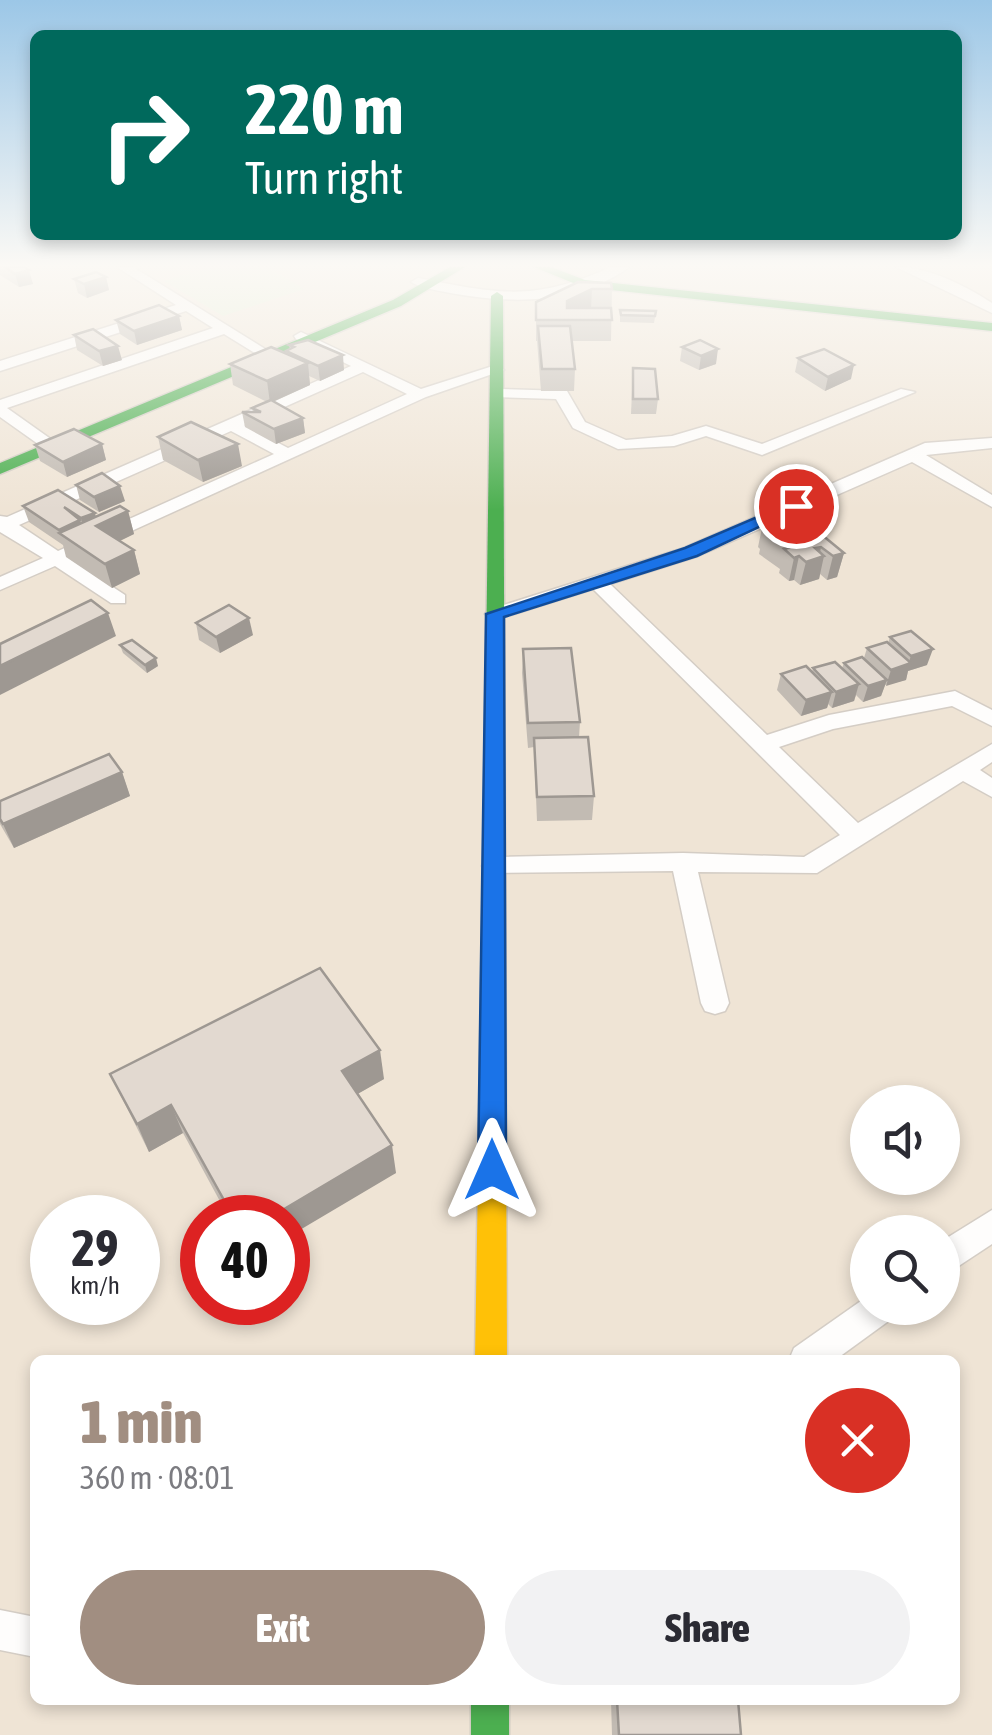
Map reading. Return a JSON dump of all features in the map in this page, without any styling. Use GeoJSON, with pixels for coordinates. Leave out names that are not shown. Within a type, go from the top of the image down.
{"type":"FeatureCollection","features":[{"type":"Feature","properties":{"kind":"main road"},"geometry":{"type":"LineString","coordinates":[[0,460],[50,444],[282,348]]}},
{"type":"Feature","properties":{"kind":"main road"},"geometry":{"type":"LineString","coordinates":[[491,1355],[496,348]]}},
{"type":"Feature","properties":{"kind":"main road"},"geometry":{"type":"LineString","coordinates":[[0,470],[50,444]]}},
{"type":"Feature","properties":{"kind":"main road"},"geometry":{"type":"LineString","coordinates":[[490,1705],[490,1735]]}},
{"type":"Feature","properties":{"kind":"street"},"geometry":{"type":"LineString","coordinates":[[0,366],[56,348]]}},
{"type":"Feature","properties":{"kind":"street"},"geometry":{"type":"LineString","coordinates":[[0,408],[173,348]]}},
{"type":"Feature","properties":{"kind":"street"},"geometry":{"type":"LineString","coordinates":[[256,348],[267,354]]}},
{"type":"Feature","properties":{"kind":"street"},"geometry":{"type":"LineString","coordinates":[[327,348],[420,394]]}},
{"type":"Feature","properties":{"kind":"street"},"geometry":{"type":"LineString","coordinates":[[2,524],[364,366]]}},
{"type":"Feature","properties":{"kind":"street"},"geometry":{"type":"LineString","coordinates":[[0,584],[420,394],[496,370]]}},
{"type":"Feature","properties":{"kind":"street"},"geometry":{"type":"LineString","coordinates":[[496,394],[560,394],[579,425],[624,444],[674,441],[706,431],[762,450],[907,392]]}},
{"type":"Feature","properties":{"kind":"street"},"geometry":{"type":"LineString","coordinates":[[0,408],[50,444]]}},
{"type":"Feature","properties":{"kind":"street"},"geometry":{"type":"LineString","coordinates":[[231,425],[287,454]]}},
{"type":"Feature","properties":{"kind":"street"},"geometry":{"type":"LineString","coordinates":[[495,614],[691,552],[931,447],[992,443]]}},
{"type":"Feature","properties":{"kind":"street"},"geometry":{"type":"LineString","coordinates":[[913,455],[992,502]]}},
{"type":"Feature","properties":{"kind":"street"},"geometry":{"type":"LineString","coordinates":[[2,524],[118,599],[102,608]]}},
{"type":"Feature","properties":{"kind":"street"},"geometry":{"type":"LineString","coordinates":[[596,582],[857,837]]}},
{"type":"Feature","properties":{"kind":"street"},"geometry":{"type":"LineString","coordinates":[[762,744],[829,722],[955,698],[992,719]]}},
{"type":"Feature","properties":{"kind":"street"},"geometry":{"type":"LineString","coordinates":[[494,866],[683,862],[808,866],[992,752]]}},
{"type":"Feature","properties":{"kind":"street"},"geometry":{"type":"LineString","coordinates":[[963,770],[992,790]]}},
{"type":"Feature","properties":{"kind":"street"},"geometry":{"type":"LineString","coordinates":[[683,862],[715,1003]]}},
{"type":"Feature","properties":{"kind":"street"},"geometry":{"type":"LineString","coordinates":[[960,1248],[992,1225]]}},
{"type":"Feature","properties":{"kind":"street"},"geometry":{"type":"LineString","coordinates":[[813,1355],[854,1325]]}},
{"type":"Feature","properties":{"kind":"street"},"geometry":{"type":"LineString","coordinates":[[0,1630],[30,1636]]}},
{"type":"Feature","properties":{"kind":"shaded area"},"geometry":{"type":"Polygon","coordinates":[[[0,348],[992,348],[992,1735],[0,1735],[0,348]]]}},
{"type":"Feature","properties":{"kind":"building"},"geometry":{"type":"Polygon","coordinates":[[[269,348],[308,363],[267,381],[230,364],[269,348]]]}},
{"type":"Feature","properties":{"kind":"building"},"geometry":{"type":"Polygon","coordinates":[[[327,348],[343,355],[318,366],[286,351],[327,348]]]}},
{"type":"Feature","properties":{"kind":"building"},"geometry":{"type":"Polygon","coordinates":[[[540,348],[573,348],[575,369],[542,369],[540,348]]]}},
{"type":"Feature","properties":{"kind":"building"},"geometry":{"type":"Polygon","coordinates":[[[684,348],[718,349],[701,356],[684,348]]]}},
{"type":"Feature","properties":{"kind":"building"},"geometry":{"type":"Polygon","coordinates":[[[824,349],[854,365],[828,377],[798,358],[824,349]]]}},
{"type":"Feature","properties":{"kind":"building"},"geometry":{"type":"Polygon","coordinates":[[[633,368],[655,369],[658,399],[633,399],[633,368]]]}},
{"type":"Feature","properties":{"kind":"building"},"geometry":{"type":"Polygon","coordinates":[[[271,400],[303,418],[274,429],[242,412],[261,412],[252,408],[271,400]]]}},
{"type":"Feature","properties":{"kind":"building"},"geometry":{"type":"Polygon","coordinates":[[[191,422],[238,444],[198,460],[158,437],[191,422]]]}},
{"type":"Feature","properties":{"kind":"building"},"geometry":{"type":"Polygon","coordinates":[[[74,429],[102,444],[63,462],[35,445],[74,429]]]}},
{"type":"Feature","properties":{"kind":"building"},"geometry":{"type":"Polygon","coordinates":[[[102,473],[120,486],[94,497],[76,485],[102,473]]]}},
{"type":"Feature","properties":{"kind":"building"},"geometry":{"type":"Polygon","coordinates":[[[58,490],[95,513],[81,518],[64,507],[80,520],[59,530],[23,506],[58,490]]]}},
{"type":"Feature","properties":{"kind":"building"},"geometry":{"type":"Polygon","coordinates":[[[120,506],[128,511],[96,526],[134,550],[105,564],[59,533],[120,506]]]}},
{"type":"Feature","properties":{"kind":"building"},"geometry":{"type":"Polygon","coordinates":[[[794,512],[844,553],[833,556],[821,547],[815,548],[824,556],[806,562],[799,556],[794,558],[784,549],[788,548],[764,531],[770,529],[763,523],[781,518],[791,523],[782,515],[794,512]]]}},
{"type":"Feature","properties":{"kind":"building"},"geometry":{"type":"Polygon","coordinates":[[[91,600],[108,613],[0,666],[0,644],[91,600]]]}},
{"type":"Feature","properties":{"kind":"building"},"geometry":{"type":"Polygon","coordinates":[[[229,605],[249,618],[216,637],[196,623],[229,605]]]}},
{"type":"Feature","properties":{"kind":"building"},"geometry":{"type":"Polygon","coordinates":[[[911,631],[933,649],[911,656],[890,637],[911,631]]]}},
{"type":"Feature","properties":{"kind":"building"},"geometry":{"type":"Polygon","coordinates":[[[132,640],[156,658],[145,665],[120,645],[132,640]]]}},
{"type":"Feature","properties":{"kind":"building"},"geometry":{"type":"Polygon","coordinates":[[[887,642],[911,663],[891,670],[867,648],[887,642]]]}},
{"type":"Feature","properties":{"kind":"building"},"geometry":{"type":"Polygon","coordinates":[[[571,648],[580,722],[528,723],[523,649],[571,648]]]}},
{"type":"Feature","properties":{"kind":"building"},"geometry":{"type":"Polygon","coordinates":[[[862,657],[887,680],[868,686],[844,663],[862,657]]]}},
{"type":"Feature","properties":{"kind":"building"},"geometry":{"type":"Polygon","coordinates":[[[835,662],[859,684],[836,692],[813,668],[835,662]]]}},
{"type":"Feature","properties":{"kind":"building"},"geometry":{"type":"Polygon","coordinates":[[[806,666],[832,692],[806,700],[781,674],[806,666]]]}},
{"type":"Feature","properties":{"kind":"building"},"geometry":{"type":"Polygon","coordinates":[[[588,737],[594,796],[537,797],[534,738],[588,737]]]}},
{"type":"Feature","properties":{"kind":"building"},"geometry":{"type":"Polygon","coordinates":[[[109,754],[122,772],[3,824],[0,801],[109,754]]]}},
{"type":"Feature","properties":{"kind":"building"},"geometry":{"type":"Polygon","coordinates":[[[320,968],[380,1050],[342,1071],[392,1145],[308,1195],[221,1195],[171,1105],[137,1124],[110,1074],[320,968]]]}},
{"type":"Feature","properties":{"kind":"building"},"geometry":{"type":"Polygon","coordinates":[[[617,1705],[738,1705],[741,1735],[619,1735],[617,1705]]]}},
{"type":"Feature","properties":{"kind":"traffic: fast"},"geometry":{"type":"LineString","coordinates":[[0,469],[289,348]]}},
{"type":"Feature","properties":{"kind":"traffic: fast"},"geometry":{"type":"LineString","coordinates":[[494,873],[497,348]]}},
{"type":"Feature","properties":{"kind":"traffic: fast"},"geometry":{"type":"LineString","coordinates":[[490,1705],[490,1735]]}},
{"type":"Feature","properties":{"kind":"traffic: slow"},"geometry":{"type":"LineString","coordinates":[[491,1355],[494,873]]}},
{"type":"Feature","properties":{"kind":"route"},"geometry":{"type":"LineString","coordinates":[[492,1170],[495,614],[691,552],[796,506]]}}]}
